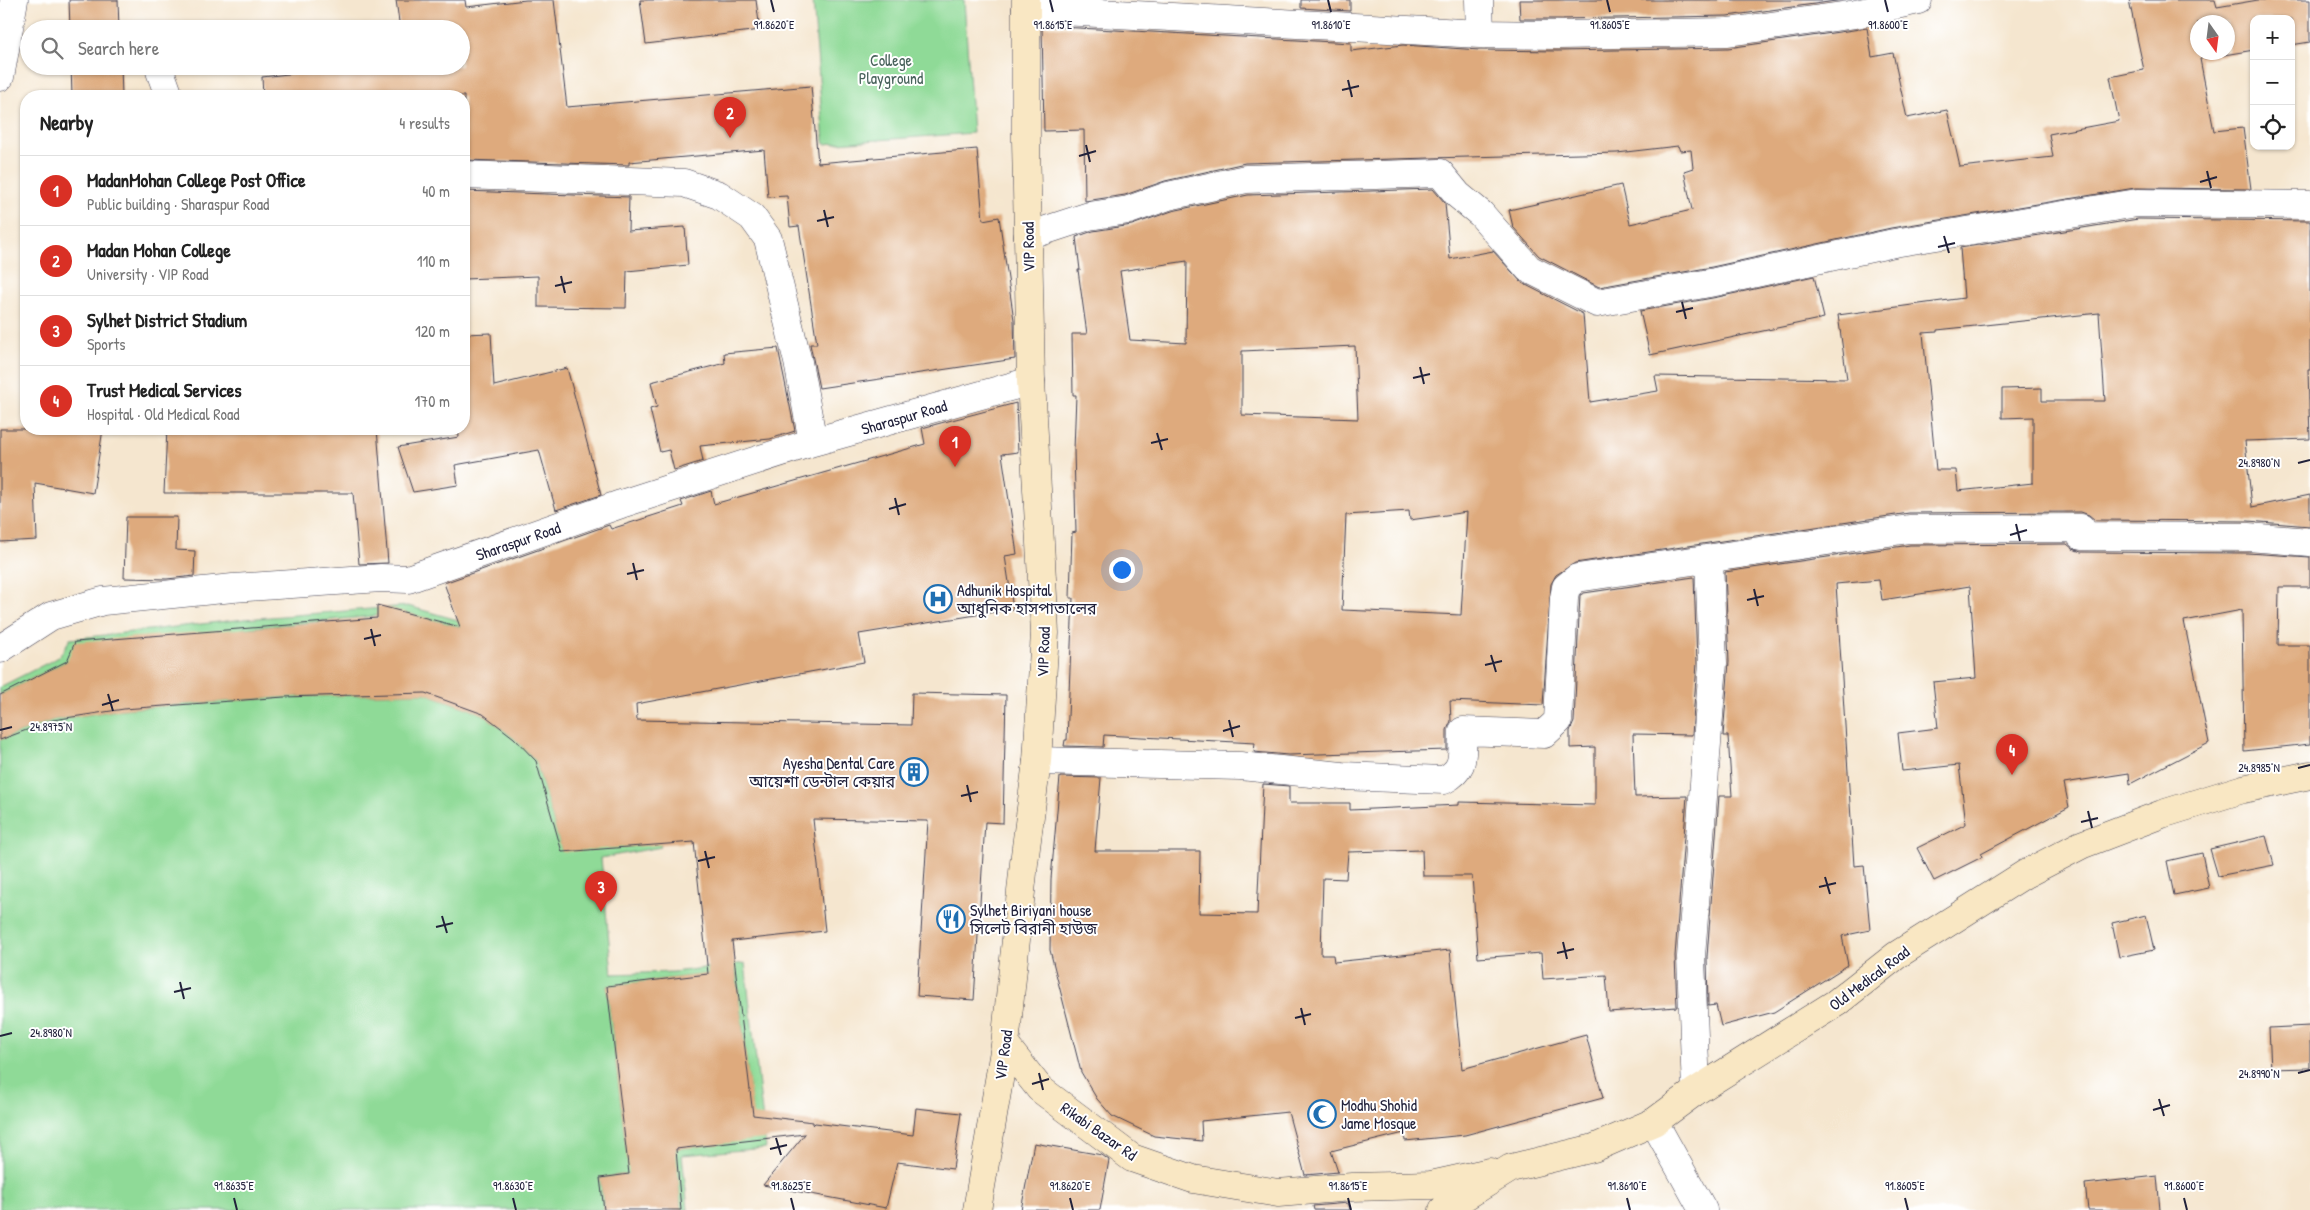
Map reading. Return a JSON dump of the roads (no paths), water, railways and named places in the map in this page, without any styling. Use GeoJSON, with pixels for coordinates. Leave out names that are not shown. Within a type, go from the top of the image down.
{"type":"FeatureCollection","features":[{"type":"Feature","properties":{"kind":"street"},"geometry":{"type":"LineString","coordinates":[[0,77],[14,0]]}},
{"type":"Feature","properties":{"kind":"street"},"geometry":{"type":"LineString","coordinates":[[1479,0],[1480,34]]}},
{"type":"Feature","properties":{"kind":"street"},"geometry":{"type":"LineString","coordinates":[[1026,4],[1480,34],[1558,35],[1728,32],[1856,14],[1918,0]]}},
{"type":"Feature","properties":{"kind":"street","name":"VIP Road"},"geometry":{"type":"LineString","coordinates":[[977,1210],[1006,1045],[1024,863],[1037,761],[1045,633],[1032,381],[1028,236],[1026,4]]}},
{"type":"Feature","properties":{"kind":"street"},"geometry":{"type":"LineString","coordinates":[[161,75],[167,90]]}},
{"type":"Feature","properties":{"kind":"street"},"geometry":{"type":"LineString","coordinates":[[1028,236],[1089,216],[1129,210],[1168,196],[1246,180],[1440,173],[1458,195],[1481,214],[1530,269],[1597,303],[1715,282],[1894,243],[2137,203],[2310,205]]}},
{"type":"Feature","properties":{"kind":"street"},"geometry":{"type":"LineString","coordinates":[[470,175],[684,183],[719,195],[752,217],[768,239],[798,362],[813,442]]}},
{"type":"Feature","properties":{"kind":"street","name":"Sharaspur Road"},"geometry":{"type":"LineString","coordinates":[[0,649],[50,616],[103,601],[233,588],[382,578],[408,579],[621,504],[813,442],[1032,381]]}},
{"type":"Feature","properties":{"kind":"street"},"geometry":{"type":"LineString","coordinates":[[1037,761],[1240,766],[1342,776],[1444,780],[1456,773],[1460,767],[1463,731],[1544,734],[1558,721],[1564,598],[1566,587],[1577,578],[1909,529],[2081,528],[2081,536],[2248,538],[2310,542]]}},
{"type":"Feature","properties":{"kind":"street"},"geometry":{"type":"LineString","coordinates":[[1696,1091],[1691,957],[1713,663],[1709,559]]}},
{"type":"Feature","properties":{"kind":"street","name":"Old Medical Road"},"geometry":{"type":"LineString","coordinates":[[1443,1210],[1511,1168],[1594,1148],[1654,1122],[1696,1091],[1836,1004],[1897,955],[2025,874],[2080,846],[2162,814],[2243,789],[2310,775]]}},
{"type":"Feature","properties":{"kind":"street","name":"Rikabi Bazar Rd"},"geometry":{"type":"LineString","coordinates":[[1006,1045],[1040,1089],[1132,1158],[1193,1179],[1278,1193],[1352,1186],[1432,1185],[1511,1168]]}},
{"type":"Feature","properties":{"kind":"street"},"geometry":{"type":"LineString","coordinates":[[1654,1122],[1703,1210]]}},
{"type":"Feature","properties":{"kind":"place","name":"Madan Mohan College"},"geometry":{"type":"Point","coordinates":[730,138]}},
{"type":"Feature","properties":{"kind":"place","name":"MadanMohan College Post Office"},"geometry":{"type":"Point","coordinates":[955,467]}},
{"type":"Feature","properties":{"kind":"place","name":"Adhunik Hospital আধুনিক হাসপাতালের"},"geometry":{"type":"Point","coordinates":[938,599]}},
{"type":"Feature","properties":{"kind":"place","name":"Ayesha Dental Care আয়েশা ডেন্টাল কেয়ার"},"geometry":{"type":"Point","coordinates":[914,772]}},
{"type":"Feature","properties":{"kind":"place","name":"Trust Medical Services"},"geometry":{"type":"Point","coordinates":[2012,775]}},
{"type":"Feature","properties":{"kind":"place","name":"Sylhet District Stadium"},"geometry":{"type":"Point","coordinates":[601,912]}},
{"type":"Feature","properties":{"kind":"place","name":"Sylhet Biriyani house সিলেট বিরানী হাউজ"},"geometry":{"type":"Point","coordinates":[951,919]}},
{"type":"Feature","properties":{"kind":"place","name":"Modhu Shohid Jame Mosque"},"geometry":{"type":"Point","coordinates":[1322,1114]}},
{"type":"Feature","properties":{"kind":"park label","name":"College Playground"},"geometry":{"type":"Point","coordinates":[891,69]}}]}
